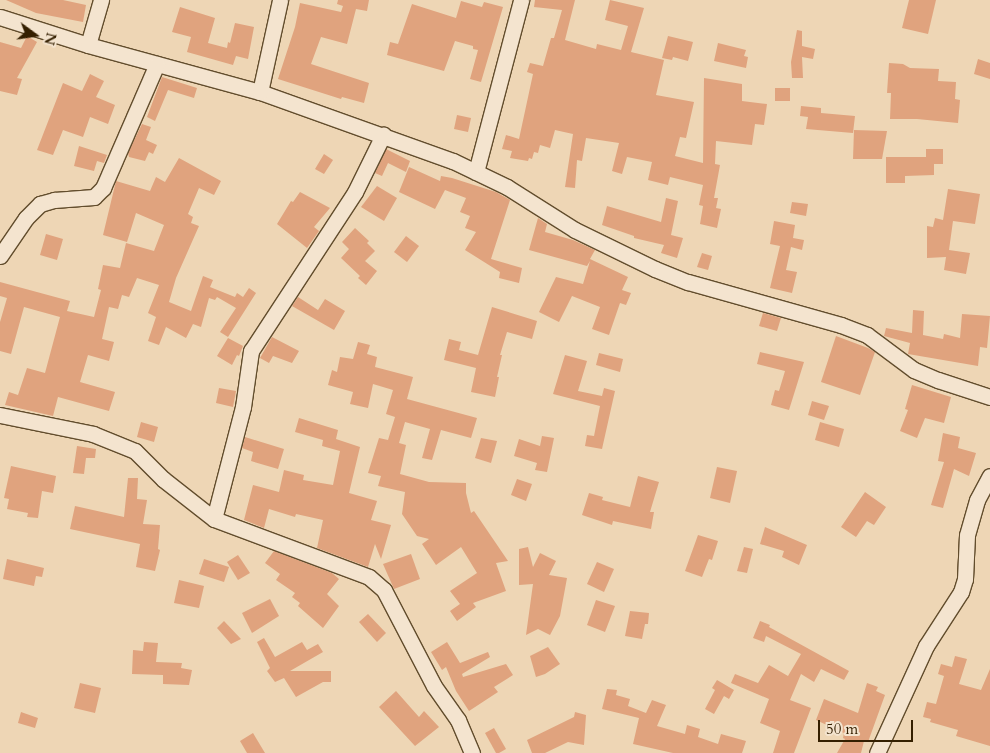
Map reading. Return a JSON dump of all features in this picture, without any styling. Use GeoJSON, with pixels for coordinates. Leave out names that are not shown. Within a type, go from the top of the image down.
{"type":"FeatureCollection","features":[{"type":"Feature","properties":{"kind":"street"},"geometry":{"type":"LineString","coordinates":[[88,45],[101,0]]}},
{"type":"Feature","properties":{"kind":"street"},"geometry":{"type":"LineString","coordinates":[[260,92],[280,0]]}},
{"type":"Feature","properties":{"kind":"street"},"geometry":{"type":"LineString","coordinates":[[476,172],[521,0]]}},
{"type":"Feature","properties":{"kind":"street"},"geometry":{"type":"LineString","coordinates":[[0,18],[88,45],[260,92],[453,161],[507,187],[574,230],[655,270],[688,282],[841,325],[867,335],[914,370],[990,397]]}},
{"type":"Feature","properties":{"kind":"street"},"geometry":{"type":"LineString","coordinates":[[0,256],[26,218],[40,204],[54,200],[94,197],[103,188],[157,64]]}},
{"type":"Feature","properties":{"kind":"street"},"geometry":{"type":"LineString","coordinates":[[214,519],[242,407],[251,351],[355,192],[383,135]]}},
{"type":"Feature","properties":{"kind":"street"},"geometry":{"type":"LineString","coordinates":[[0,415],[92,434],[135,451],[163,479],[214,519],[370,577],[384,590],[434,686],[458,720],[472,753]]}},
{"type":"Feature","properties":{"kind":"street"},"geometry":{"type":"LineString","coordinates":[[877,753],[926,646],[961,592],[964,579],[966,535],[978,500],[990,476]]}},
{"type":"Feature","properties":{"kind":"building"},"geometry":{"type":"Polygon","coordinates":[[[6,0],[63,0],[86,5],[83,22],[36,13],[6,0]]]}},
{"type":"Feature","properties":{"kind":"building"},"geometry":{"type":"Polygon","coordinates":[[[338,0],[369,0],[367,11],[356,9],[347,44],[321,37],[311,64],[369,83],[364,103],[342,97],[341,99],[278,79],[295,27],[300,3],[341,12],[343,6],[337,4],[338,0]]]}},
{"type":"Feature","properties":{"kind":"building"},"geometry":{"type":"Polygon","coordinates":[[[535,0],[575,0],[565,40],[596,49],[597,44],[621,50],[628,26],[605,20],[610,0],[644,8],[631,52],[664,60],[656,95],[694,102],[686,138],[680,137],[675,156],[703,163],[704,78],[742,84],[742,101],[767,104],[764,125],[755,124],[752,145],[716,141],[715,164],[720,165],[714,198],[718,198],[716,208],[721,209],[717,228],[700,224],[703,206],[699,205],[703,185],[670,177],[668,185],[648,180],[652,162],[627,157],[622,174],[612,171],[619,143],[586,138],[582,161],[577,160],[575,188],[565,187],[573,134],[555,130],[550,148],[540,145],[538,153],[534,152],[532,159],[529,158],[528,161],[510,158],[512,151],[502,149],[506,135],[519,139],[533,74],[527,72],[530,63],[543,66],[562,10],[534,7],[535,0]]]}},
{"type":"Feature","properties":{"kind":"building"},"geometry":{"type":"Polygon","coordinates":[[[909,0],[936,0],[928,34],[902,28],[909,0]]]}},
{"type":"Feature","properties":{"kind":"building"},"geometry":{"type":"Polygon","coordinates":[[[461,1],[482,7],[484,2],[503,7],[481,82],[470,79],[478,50],[473,49],[473,46],[455,41],[444,71],[387,55],[390,42],[398,44],[412,4],[456,18],[461,1]]]}},
{"type":"Feature","properties":{"kind":"building"},"geometry":{"type":"Polygon","coordinates":[[[180,7],[215,18],[208,43],[227,48],[235,23],[254,27],[248,59],[236,56],[233,65],[187,52],[191,37],[172,32],[180,7]]]}},
{"type":"Feature","properties":{"kind":"building"},"geometry":{"type":"Polygon","coordinates":[[[797,30],[802,31],[802,46],[815,49],[813,59],[802,57],[803,78],[792,78],[791,62],[797,30]]]}},
{"type":"Feature","properties":{"kind":"building"},"geometry":{"type":"Polygon","coordinates":[[[27,36],[37,42],[17,78],[22,79],[17,95],[0,91],[0,42],[21,48],[27,36]]]}},
{"type":"Feature","properties":{"kind":"building"},"geometry":{"type":"Polygon","coordinates":[[[668,36],[693,42],[688,61],[673,57],[672,60],[662,58],[668,36]]]}},
{"type":"Feature","properties":{"kind":"building"},"geometry":{"type":"Polygon","coordinates":[[[718,43],[746,50],[744,56],[748,57],[746,68],[714,61],[718,43]]]}},
{"type":"Feature","properties":{"kind":"building"},"geometry":{"type":"Polygon","coordinates":[[[978,59],[990,63],[990,79],[974,74],[978,59]]]}},
{"type":"Feature","properties":{"kind":"building"},"geometry":{"type":"Polygon","coordinates":[[[889,63],[903,64],[910,68],[939,69],[938,81],[956,82],[955,99],[960,100],[958,123],[917,119],[890,119],[891,93],[887,93],[889,63]]]}},
{"type":"Feature","properties":{"kind":"building"},"geometry":{"type":"Polygon","coordinates":[[[90,74],[104,81],[96,97],[115,105],[108,124],[90,117],[83,137],[63,130],[53,155],[37,150],[63,83],[82,91],[90,74]]]}},
{"type":"Feature","properties":{"kind":"building"},"geometry":{"type":"Polygon","coordinates":[[[162,77],[197,88],[194,98],[168,90],[155,121],[147,117],[162,77]]]}},
{"type":"Feature","properties":{"kind":"building"},"geometry":{"type":"Polygon","coordinates":[[[775,88],[790,88],[790,101],[775,101],[775,88]]]}},
{"type":"Feature","properties":{"kind":"building"},"geometry":{"type":"Polygon","coordinates":[[[801,106],[821,108],[821,113],[855,116],[853,133],[806,129],[808,117],[800,116],[801,106]]]}},
{"type":"Feature","properties":{"kind":"building"},"geometry":{"type":"Polygon","coordinates":[[[457,115],[471,118],[468,132],[454,129],[457,115]]]}},
{"type":"Feature","properties":{"kind":"building"},"geometry":{"type":"Polygon","coordinates":[[[142,124],[151,127],[146,140],[157,145],[153,154],[149,152],[145,161],[129,157],[128,153],[142,124]]]}},
{"type":"Feature","properties":{"kind":"building"},"geometry":{"type":"Polygon","coordinates":[[[854,130],[887,131],[882,159],[853,159],[854,130]]]}},
{"type":"Feature","properties":{"kind":"building"},"geometry":{"type":"Polygon","coordinates":[[[79,146],[107,155],[104,163],[97,161],[94,171],[74,166],[79,146]]]}},
{"type":"Feature","properties":{"kind":"building"},"geometry":{"type":"Polygon","coordinates":[[[386,149],[410,161],[406,172],[388,163],[382,176],[375,173],[386,149]]]}},
{"type":"Feature","properties":{"kind":"building"},"geometry":{"type":"Polygon","coordinates":[[[926,149],[943,149],[943,164],[934,164],[934,175],[905,176],[905,183],[886,183],[886,157],[926,157],[926,149]]]}},
{"type":"Feature","properties":{"kind":"building"},"geometry":{"type":"Polygon","coordinates":[[[324,154],[333,160],[324,174],[315,169],[324,154]]]}},
{"type":"Feature","properties":{"kind":"building"},"geometry":{"type":"Polygon","coordinates":[[[179,158],[221,181],[214,195],[199,188],[188,214],[193,217],[191,223],[199,226],[176,278],[169,302],[191,311],[203,276],[213,280],[210,287],[235,297],[237,293],[243,297],[249,288],[256,293],[228,337],[220,332],[236,308],[217,297],[215,300],[209,298],[201,327],[193,324],[186,338],[166,327],[159,345],[148,341],[156,317],[148,313],[159,285],[137,278],[129,297],[122,295],[118,309],[109,307],[102,339],[114,342],[109,361],[88,355],[80,382],[115,392],[109,411],[58,397],[53,416],[5,405],[9,392],[18,395],[27,368],[45,373],[60,317],[24,307],[11,354],[0,351],[0,322],[7,298],[0,296],[0,282],[70,301],[67,311],[94,317],[101,290],[98,289],[103,265],[120,268],[126,243],[154,251],[164,225],[136,213],[127,242],[103,235],[116,181],[150,191],[156,177],[165,182],[179,158]]]}},
{"type":"Feature","properties":{"kind":"building"},"geometry":{"type":"Polygon","coordinates":[[[409,167],[440,181],[441,176],[452,178],[496,192],[510,200],[491,259],[522,268],[519,283],[499,278],[500,272],[465,250],[476,232],[465,228],[470,216],[460,212],[466,198],[445,190],[435,209],[399,192],[409,167]]]}},
{"type":"Feature","properties":{"kind":"building"},"geometry":{"type":"Polygon","coordinates":[[[377,186],[397,198],[384,221],[361,207],[377,186]]]}},
{"type":"Feature","properties":{"kind":"building"},"geometry":{"type":"Polygon","coordinates":[[[948,189],[980,194],[975,224],[953,221],[949,250],[970,253],[966,274],[944,270],[946,257],[927,258],[927,226],[933,227],[935,218],[943,220],[948,189]]]}},
{"type":"Feature","properties":{"kind":"building"},"geometry":{"type":"Polygon","coordinates":[[[300,192],[330,208],[314,227],[319,231],[307,248],[277,224],[291,201],[293,202],[300,192]]]}},
{"type":"Feature","properties":{"kind":"building"},"geometry":{"type":"Polygon","coordinates":[[[666,198],[678,201],[671,235],[683,238],[677,258],[661,253],[664,245],[634,238],[634,236],[602,225],[607,206],[661,222],[666,198]]]}},
{"type":"Feature","properties":{"kind":"building"},"geometry":{"type":"Polygon","coordinates":[[[792,202],[808,204],[806,216],[790,213],[792,202]]]}},
{"type":"Feature","properties":{"kind":"building"},"geometry":{"type":"Polygon","coordinates":[[[538,218],[547,224],[545,232],[573,240],[595,250],[590,259],[628,277],[622,290],[631,293],[626,305],[620,303],[609,335],[592,329],[600,307],[572,296],[559,322],[539,312],[556,277],[583,284],[590,261],[587,266],[529,250],[538,218]]]}},
{"type":"Feature","properties":{"kind":"building"},"geometry":{"type":"Polygon","coordinates":[[[774,221],[795,225],[793,238],[804,240],[802,250],[791,247],[786,270],[797,272],[792,293],[770,288],[780,246],[770,244],[774,221]]]}},
{"type":"Feature","properties":{"kind":"building"},"geometry":{"type":"Polygon","coordinates":[[[355,228],[369,241],[367,243],[375,251],[365,261],[377,271],[366,285],[358,278],[360,276],[341,258],[349,249],[342,242],[355,228]]]}},
{"type":"Feature","properties":{"kind":"building"},"geometry":{"type":"Polygon","coordinates":[[[46,234],[63,239],[57,260],[40,255],[46,234]]]}},
{"type":"Feature","properties":{"kind":"building"},"geometry":{"type":"Polygon","coordinates":[[[406,236],[419,246],[407,262],[394,252],[406,236]]]}},
{"type":"Feature","properties":{"kind":"building"},"geometry":{"type":"Polygon","coordinates":[[[702,253],[712,256],[708,270],[697,267],[702,253]]]}},
{"type":"Feature","properties":{"kind":"building"},"geometry":{"type":"Polygon","coordinates":[[[298,297],[318,310],[325,299],[345,311],[334,330],[292,306],[298,297]]]}},
{"type":"Feature","properties":{"kind":"building"},"geometry":{"type":"Polygon","coordinates":[[[492,307],[537,321],[532,339],[507,332],[500,355],[502,355],[495,397],[471,392],[476,368],[444,360],[449,339],[461,342],[459,350],[478,355],[492,307]]]}},
{"type":"Feature","properties":{"kind":"building"},"geometry":{"type":"Polygon","coordinates":[[[913,310],[924,311],[923,335],[943,339],[944,334],[960,338],[962,314],[990,316],[987,348],[980,347],[978,366],[908,354],[910,343],[884,336],[886,328],[912,333],[913,310]]]}},
{"type":"Feature","properties":{"kind":"building"},"geometry":{"type":"Polygon","coordinates":[[[763,313],[781,318],[777,331],[759,326],[763,313]]]}},
{"type":"Feature","properties":{"kind":"building"},"geometry":{"type":"Polygon","coordinates":[[[836,336],[875,352],[860,395],[821,382],[836,336]]]}},
{"type":"Feature","properties":{"kind":"building"},"geometry":{"type":"Polygon","coordinates":[[[272,337],[299,351],[292,363],[273,356],[269,363],[260,358],[272,337]]]}},
{"type":"Feature","properties":{"kind":"building"},"geometry":{"type":"Polygon","coordinates":[[[228,338],[243,346],[239,356],[237,355],[232,365],[217,356],[228,338]]]}},
{"type":"Feature","properties":{"kind":"building"},"geometry":{"type":"Polygon","coordinates":[[[358,342],[370,345],[367,354],[377,357],[375,367],[413,377],[407,399],[477,418],[471,438],[441,430],[432,460],[422,458],[430,429],[405,422],[399,443],[406,445],[400,474],[429,482],[466,483],[466,493],[471,513],[474,511],[508,561],[496,563],[506,591],[473,603],[476,607],[457,621],[450,611],[460,604],[450,591],[477,573],[461,547],[436,565],[422,544],[429,539],[417,536],[402,514],[405,492],[378,486],[381,476],[368,473],[379,438],[388,440],[395,417],[386,414],[393,390],[373,384],[368,408],[350,404],[353,392],[328,385],[332,370],[337,372],[340,357],[353,359],[358,342]]]}},
{"type":"Feature","properties":{"kind":"building"},"geometry":{"type":"Polygon","coordinates":[[[760,352],[804,362],[789,410],[771,405],[775,390],[779,391],[785,371],[757,364],[760,352]]]}},
{"type":"Feature","properties":{"kind":"building"},"geometry":{"type":"Polygon","coordinates":[[[599,353],[623,359],[620,372],[596,365],[599,353]]]}},
{"type":"Feature","properties":{"kind":"building"},"geometry":{"type":"Polygon","coordinates":[[[565,355],[587,361],[578,391],[602,396],[604,388],[615,391],[602,449],[585,446],[587,435],[594,436],[600,406],[553,394],[565,355]]]}},
{"type":"Feature","properties":{"kind":"building"},"geometry":{"type":"Polygon","coordinates":[[[912,385],[951,397],[944,423],[925,418],[917,438],[900,431],[908,410],[905,409],[912,385]]]}},
{"type":"Feature","properties":{"kind":"building"},"geometry":{"type":"Polygon","coordinates":[[[219,388],[236,391],[233,407],[216,403],[219,388]]]}},
{"type":"Feature","properties":{"kind":"building"},"geometry":{"type":"Polygon","coordinates":[[[812,401],[829,406],[824,420],[808,415],[812,401]]]}},
{"type":"Feature","properties":{"kind":"building"},"geometry":{"type":"Polygon","coordinates":[[[299,418],[338,430],[336,439],[360,447],[349,493],[377,501],[371,520],[391,525],[381,559],[375,544],[368,567],[317,548],[323,520],[296,514],[295,517],[269,509],[264,528],[244,520],[253,485],[279,492],[284,470],[304,475],[303,480],[333,485],[340,451],[322,446],[323,440],[295,432],[299,418]]]}},
{"type":"Feature","properties":{"kind":"building"},"geometry":{"type":"Polygon","coordinates":[[[141,422],[158,427],[154,442],[137,437],[141,422]]]}},
{"type":"Feature","properties":{"kind":"building"},"geometry":{"type":"Polygon","coordinates":[[[820,422],[844,429],[839,447],[815,440],[820,422]]]}},
{"type":"Feature","properties":{"kind":"building"},"geometry":{"type":"Polygon","coordinates":[[[943,433],[960,437],[958,448],[976,453],[969,476],[954,469],[943,508],[931,505],[944,462],[938,461],[943,433]]]}},
{"type":"Feature","properties":{"kind":"building"},"geometry":{"type":"Polygon","coordinates":[[[542,436],[554,438],[547,472],[535,470],[537,463],[514,456],[519,439],[540,446],[542,436]]]}},
{"type":"Feature","properties":{"kind":"building"},"geometry":{"type":"Polygon","coordinates":[[[245,437],[284,449],[278,469],[251,461],[253,452],[242,448],[245,437]]]}},
{"type":"Feature","properties":{"kind":"building"},"geometry":{"type":"Polygon","coordinates":[[[481,438],[497,441],[491,463],[475,458],[481,438]]]}},
{"type":"Feature","properties":{"kind":"building"},"geometry":{"type":"Polygon","coordinates":[[[77,446],[96,449],[95,458],[86,458],[84,474],[73,473],[77,446]]]}},
{"type":"Feature","properties":{"kind":"building"},"geometry":{"type":"Polygon","coordinates":[[[11,466],[56,476],[53,493],[42,491],[38,518],[27,517],[28,513],[7,509],[9,499],[4,498],[11,466]]]}},
{"type":"Feature","properties":{"kind":"building"},"geometry":{"type":"Polygon","coordinates":[[[717,467],[737,471],[730,503],[710,498],[717,467]]]}},
{"type":"Feature","properties":{"kind":"building"},"geometry":{"type":"Polygon","coordinates":[[[638,476],[659,482],[650,512],[654,512],[651,529],[613,521],[612,525],[582,515],[589,493],[603,497],[602,500],[630,507],[638,476]]]}},
{"type":"Feature","properties":{"kind":"building"},"geometry":{"type":"Polygon","coordinates":[[[128,478],[138,478],[137,499],[147,500],[143,524],[160,525],[158,549],[160,550],[155,571],[136,567],[140,544],[70,529],[75,506],[124,517],[128,478]]]}},
{"type":"Feature","properties":{"kind":"building"},"geometry":{"type":"Polygon","coordinates":[[[517,479],[532,484],[526,501],[511,495],[517,479]]]}},
{"type":"Feature","properties":{"kind":"building"},"geometry":{"type":"Polygon","coordinates":[[[865,492],[886,507],[874,525],[867,521],[856,537],[841,527],[865,492]]]}},
{"type":"Feature","properties":{"kind":"building"},"geometry":{"type":"Polygon","coordinates":[[[765,527],[807,545],[799,565],[782,557],[784,551],[760,544],[765,527]]]}},
{"type":"Feature","properties":{"kind":"building"},"geometry":{"type":"Polygon","coordinates":[[[698,535],[718,541],[712,560],[709,559],[702,577],[685,571],[698,535]]]}},
{"type":"Feature","properties":{"kind":"building"},"geometry":{"type":"Polygon","coordinates":[[[528,547],[533,567],[540,553],[556,561],[549,575],[567,578],[560,616],[550,635],[538,629],[526,635],[533,584],[519,585],[519,549],[528,547]]]}},
{"type":"Feature","properties":{"kind":"building"},"geometry":{"type":"Polygon","coordinates":[[[744,547],[753,549],[747,573],[737,571],[744,547]]]}},
{"type":"Feature","properties":{"kind":"building"},"geometry":{"type":"Polygon","coordinates":[[[274,551],[332,573],[339,579],[327,594],[339,606],[323,628],[298,606],[300,603],[292,597],[295,593],[276,580],[280,574],[265,563],[274,551]]]}},
{"type":"Feature","properties":{"kind":"building"},"geometry":{"type":"Polygon","coordinates":[[[411,554],[420,579],[394,589],[383,564],[411,554]]]}},
{"type":"Feature","properties":{"kind":"building"},"geometry":{"type":"Polygon","coordinates":[[[238,555],[250,573],[238,580],[227,562],[238,555]]]}},
{"type":"Feature","properties":{"kind":"building"},"geometry":{"type":"Polygon","coordinates":[[[7,559],[44,568],[42,577],[36,576],[34,586],[3,579],[7,559]]]}},
{"type":"Feature","properties":{"kind":"building"},"geometry":{"type":"Polygon","coordinates":[[[204,559],[229,567],[224,582],[199,574],[204,559]]]}},
{"type":"Feature","properties":{"kind":"building"},"geometry":{"type":"Polygon","coordinates":[[[597,562],[614,569],[604,592],[587,584],[597,562]]]}},
{"type":"Feature","properties":{"kind":"building"},"geometry":{"type":"Polygon","coordinates":[[[179,580],[204,586],[199,608],[174,603],[179,580]]]}},
{"type":"Feature","properties":{"kind":"building"},"geometry":{"type":"Polygon","coordinates":[[[270,599],[279,616],[252,633],[242,613],[270,599]]]}},
{"type":"Feature","properties":{"kind":"building"},"geometry":{"type":"Polygon","coordinates":[[[596,600],[615,606],[605,632],[587,625],[596,600]]]}},
{"type":"Feature","properties":{"kind":"building"},"geometry":{"type":"Polygon","coordinates":[[[630,611],[649,613],[648,624],[645,624],[642,639],[625,636],[630,611]]]}},
{"type":"Feature","properties":{"kind":"building"},"geometry":{"type":"Polygon","coordinates":[[[368,614],[386,633],[377,642],[359,622],[368,614]]]}},
{"type":"Feature","properties":{"kind":"building"},"geometry":{"type":"Polygon","coordinates":[[[224,621],[241,639],[231,644],[217,628],[224,621]]]}},
{"type":"Feature","properties":{"kind":"building"},"geometry":{"type":"Polygon","coordinates":[[[760,621],[849,671],[844,680],[821,669],[814,682],[801,674],[790,700],[811,708],[794,753],[773,753],[780,731],[760,723],[769,699],[731,683],[735,674],[758,683],[769,665],[788,676],[801,654],[766,636],[764,642],[753,638],[760,621]]]}},
{"type":"Feature","properties":{"kind":"building"},"geometry":{"type":"Polygon","coordinates":[[[264,638],[275,657],[302,642],[307,650],[318,644],[323,652],[290,671],[331,671],[331,682],[323,682],[296,697],[284,678],[275,682],[267,671],[270,668],[257,642],[264,638]]]}},
{"type":"Feature","properties":{"kind":"building"},"geometry":{"type":"Polygon","coordinates":[[[144,642],[158,643],[156,662],[182,663],[181,668],[192,670],[189,685],[163,684],[163,675],[132,674],[133,650],[143,651],[144,642]]]}},
{"type":"Feature","properties":{"kind":"building"},"geometry":{"type":"Polygon","coordinates":[[[447,642],[460,663],[488,652],[490,657],[462,674],[463,677],[506,664],[513,675],[494,687],[498,692],[469,711],[456,691],[446,667],[442,670],[431,652],[447,642]]]}},
{"type":"Feature","properties":{"kind":"building"},"geometry":{"type":"Polygon","coordinates":[[[548,647],[560,664],[545,674],[536,677],[530,656],[548,647]]]}},
{"type":"Feature","properties":{"kind":"building"},"geometry":{"type":"Polygon","coordinates":[[[955,656],[967,659],[959,684],[981,690],[990,669],[990,746],[956,736],[958,730],[930,722],[931,719],[923,717],[927,702],[936,704],[944,676],[938,674],[941,664],[952,667],[955,656]]]}},
{"type":"Feature","properties":{"kind":"building"},"geometry":{"type":"Polygon","coordinates":[[[717,680],[734,690],[729,699],[724,696],[714,714],[705,709],[715,690],[712,688],[717,680]]]}},
{"type":"Feature","properties":{"kind":"building"},"geometry":{"type":"Polygon","coordinates":[[[80,683],[101,688],[95,713],[74,708],[80,683]]]}},
{"type":"Feature","properties":{"kind":"building"},"geometry":{"type":"Polygon","coordinates":[[[867,683],[878,687],[876,691],[885,695],[868,742],[864,741],[861,753],[837,753],[845,739],[843,738],[844,733],[816,720],[824,699],[858,713],[867,683]]]}},
{"type":"Feature","properties":{"kind":"building"},"geometry":{"type":"Polygon","coordinates":[[[607,689],[617,690],[616,695],[630,699],[628,706],[646,713],[652,700],[666,705],[657,726],[685,734],[687,725],[700,729],[698,737],[718,744],[721,734],[746,741],[742,753],[673,753],[633,744],[639,718],[602,709],[607,689]]]}},
{"type":"Feature","properties":{"kind":"building"},"geometry":{"type":"Polygon","coordinates":[[[396,691],[419,717],[424,711],[439,727],[415,746],[379,707],[396,691]]]}},
{"type":"Feature","properties":{"kind":"building"},"geometry":{"type":"Polygon","coordinates":[[[21,712],[38,718],[35,728],[18,723],[21,712]]]}},
{"type":"Feature","properties":{"kind":"building"},"geometry":{"type":"Polygon","coordinates":[[[575,712],[586,715],[584,745],[568,742],[545,753],[532,753],[527,740],[574,717],[575,712]]]}},
{"type":"Feature","properties":{"kind":"building"},"geometry":{"type":"Polygon","coordinates":[[[494,728],[506,749],[499,753],[496,753],[485,733],[494,728]]]}},
{"type":"Feature","properties":{"kind":"building"},"geometry":{"type":"Polygon","coordinates":[[[253,733],[265,753],[247,753],[240,741],[253,733]]]}}]}
